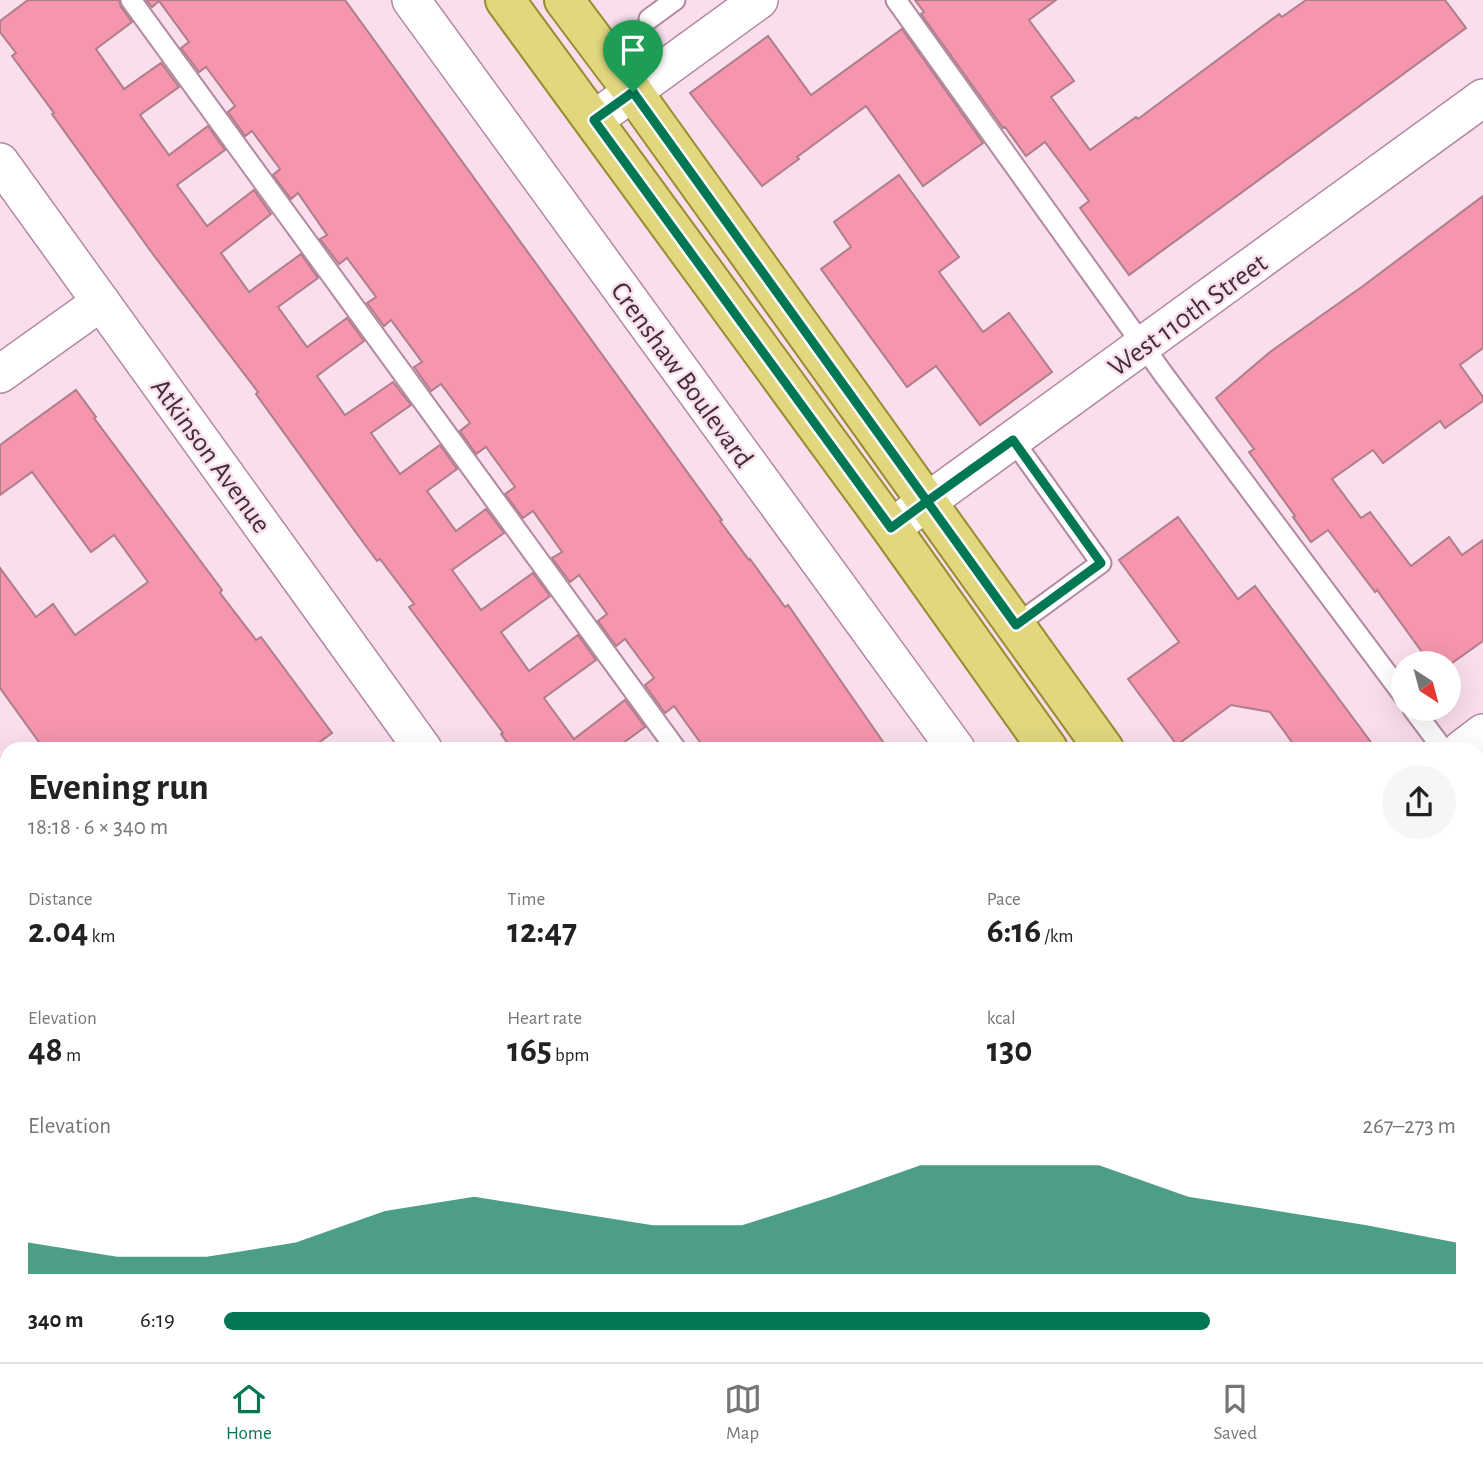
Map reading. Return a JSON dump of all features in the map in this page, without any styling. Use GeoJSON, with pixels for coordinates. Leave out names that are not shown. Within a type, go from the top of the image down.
{"type":"FeatureCollection","features":[{"type":"Feature","properties":{"kind":"main road"},"geometry":{"type":"LineString","coordinates":[[505,0],[891,528],[1043,742]]}},
{"type":"Feature","properties":{"kind":"main road"},"geometry":{"type":"LineString","coordinates":[[564,0],[928,501],[1099,742]]}},
{"type":"Feature","properties":{"kind":"street","name":"Crenshaw Boulevard"},"geometry":{"type":"LineString","coordinates":[[411,0],[951,742]]}},
{"type":"Feature","properties":{"kind":"street"},"geometry":{"type":"LineString","coordinates":[[594,120],[759,0]]}},
{"type":"Feature","properties":{"kind":"street","name":"West 110th Street"},"geometry":{"type":"LineString","coordinates":[[891,528],[1483,98]]}},
{"type":"Feature","properties":{"kind":"street","name":"Atkinson Avenue"},"geometry":{"type":"LineString","coordinates":[[0,162],[418,742]]}},
{"type":"Feature","properties":{"kind":"street"},"geometry":{"type":"LineString","coordinates":[[0,374],[102,302]]}},
{"type":"Feature","properties":{"kind":"lane"},"geometry":{"type":"LineString","coordinates":[[131,0],[671,742]]}},
{"type":"Feature","properties":{"kind":"lane"},"geometry":{"type":"LineString","coordinates":[[649,19],[675,0]]}},
{"type":"Feature","properties":{"kind":"lane"},"geometry":{"type":"LineString","coordinates":[[897,0],[1143,346],[1391,679]]}},
{"type":"Feature","properties":{"kind":"lane"},"geometry":{"type":"LineString","coordinates":[[1013,440],[1101,563],[1016,625]]}},
{"type":"Feature","properties":{"kind":"lane"},"geometry":{"type":"LineString","coordinates":[[1422,721],[1438,742]]}},
{"type":"Feature","properties":{"kind":"building"},"geometry":{"type":"Polygon","coordinates":[[[28,0],[119,0],[132,22],[96,49],[124,89],[161,63],[179,87],[140,115],[169,155],[208,126],[225,150],[177,185],[207,226],[254,190],[271,214],[221,253],[249,292],[301,254],[318,278],[278,307],[307,347],[347,318],[364,341],[317,376],[345,415],[393,382],[411,405],[371,433],[400,474],[440,445],[457,469],[427,491],[456,531],[486,509],[504,533],[452,570],[481,610],[533,573],[550,596],[501,632],[529,671],[578,635],[596,660],[544,698],[574,739],[625,700],[645,727],[625,742],[507,742],[501,734],[503,733],[409,607],[414,604],[357,534],[256,394],[258,392],[152,253],[52,114],[54,113],[12,56],[16,53],[0,32],[0,21],[28,0]]]}},
{"type":"Feature","properties":{"kind":"building"},"geometry":{"type":"Polygon","coordinates":[[[146,0],[345,0],[722,520],[720,521],[785,607],[788,605],[883,742],[700,742],[674,706],[665,713],[645,685],[654,678],[625,639],[616,646],[598,621],[607,614],[579,575],[570,582],[552,558],[562,552],[533,511],[523,518],[505,494],[515,487],[486,447],[476,454],[460,431],[470,423],[441,384],[431,391],[414,367],[422,362],[391,320],[384,326],[367,303],[376,297],[347,258],[339,264],[320,239],[327,235],[298,193],[291,199],[273,175],[280,169],[252,131],[245,136],[228,112],[235,106],[206,67],[199,72],[181,48],[189,42],[159,1],[152,7],[146,0]]]}},
{"type":"Feature","properties":{"kind":"building"},"geometry":{"type":"Polygon","coordinates":[[[915,0],[1056,0],[1029,20],[1074,81],[1051,97],[1090,150],[1136,117],[1138,119],[1279,14],[1282,17],[1306,0],[1445,0],[1466,28],[1129,275],[1080,208],[1089,201],[1045,142],[1026,156],[921,14],[924,12],[915,0]]]}},
{"type":"Feature","properties":{"kind":"building"},"geometry":{"type":"Polygon","coordinates":[[[902,29],[983,143],[923,186],[866,106],[762,186],[690,93],[768,36],[811,95],[902,29]]]}},
{"type":"Feature","properties":{"kind":"building"},"geometry":{"type":"Polygon","coordinates":[[[899,175],[959,257],[939,272],[983,332],[1009,313],[1052,372],[980,425],[936,366],[907,387],[821,269],[851,247],[834,222],[899,175]]]}},
{"type":"Feature","properties":{"kind":"building"},"geometry":{"type":"Polygon","coordinates":[[[1483,196],[1483,348],[1460,365],[1483,397],[1483,401],[1445,428],[1440,421],[1383,463],[1373,450],[1332,479],[1361,518],[1370,512],[1411,566],[1449,537],[1462,555],[1483,540],[1483,641],[1461,657],[1461,651],[1421,651],[1377,590],[1375,592],[1328,530],[1311,542],[1249,452],[1254,449],[1216,398],[1270,352],[1483,196]]]}},
{"type":"Feature","properties":{"kind":"building"},"geometry":{"type":"Polygon","coordinates":[[[76,390],[222,590],[220,593],[256,640],[261,637],[332,733],[320,742],[39,742],[0,688],[0,568],[36,617],[53,604],[75,635],[148,582],[114,535],[91,552],[32,472],[0,495],[0,445],[76,390]]]}},
{"type":"Feature","properties":{"kind":"building"},"geometry":{"type":"Polygon","coordinates":[[[1178,517],[1238,599],[1255,586],[1371,742],[1292,742],[1270,712],[1231,705],[1181,742],[1175,742],[1128,679],[1179,642],[1119,560],[1178,517]]]}},
{"type":"Feature","properties":{"kind":"route"},"geometry":{"type":"LineString","coordinates":[[633,92],[594,120],[891,528],[928,501],[963,475],[1013,440],[1101,563],[1016,625],[928,501],[633,92]]}}]}
